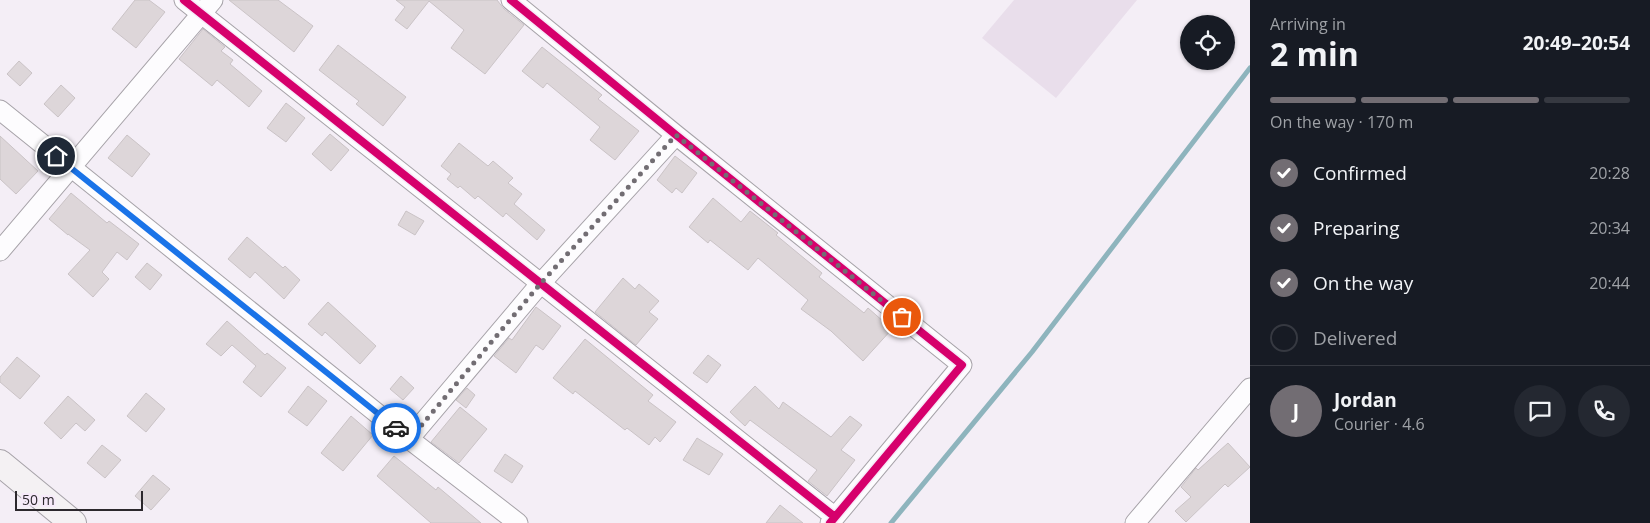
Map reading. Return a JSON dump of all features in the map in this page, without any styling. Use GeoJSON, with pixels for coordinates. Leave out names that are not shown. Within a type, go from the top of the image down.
{"type":"FeatureCollection","features":[{"type":"Feature","properties":{"kind":"street"},"geometry":{"type":"LineString","coordinates":[[184,0],[207,7],[832,520],[962,365],[511,0]]}},
{"type":"Feature","properties":{"kind":"street"},"geometry":{"type":"LineString","coordinates":[[0,251],[207,7]]}},
{"type":"Feature","properties":{"kind":"street"},"geometry":{"type":"LineString","coordinates":[[0,110],[410,439],[518,523]]}},
{"type":"Feature","properties":{"kind":"street"},"geometry":{"type":"LineString","coordinates":[[410,439],[541,283],[676,135]]}},
{"type":"Feature","properties":{"kind":"street"},"geometry":{"type":"LineString","coordinates":[[1135,523],[1250,388]]}},
{"type":"Feature","properties":{"kind":"street"},"geometry":{"type":"LineString","coordinates":[[0,463],[74,523]]}},
{"type":"Feature","properties":{"kind":"shaded area"},"geometry":{"type":"Polygon","coordinates":[[[1014,0],[1137,0],[1056,98],[982,38],[1014,0]]]}},
{"type":"Feature","properties":{"kind":"building"},"geometry":{"type":"Polygon","coordinates":[[[135,0],[149,0],[165,12],[136,48],[112,29],[135,0]]]}},
{"type":"Feature","properties":{"kind":"building"},"geometry":{"type":"Polygon","coordinates":[[[229,0],[278,0],[313,26],[294,52],[229,0]]]}},
{"type":"Feature","properties":{"kind":"building"},"geometry":{"type":"Polygon","coordinates":[[[396,0],[497,0],[504,9],[524,25],[485,74],[451,48],[464,30],[429,1],[407,29],[395,20],[405,7],[396,0]]]}},
{"type":"Feature","properties":{"kind":"building"},"geometry":{"type":"Polygon","coordinates":[[[203,29],[225,47],[221,51],[233,60],[230,64],[262,91],[249,107],[217,80],[212,86],[179,59],[203,29]]]}},
{"type":"Feature","properties":{"kind":"building"},"geometry":{"type":"Polygon","coordinates":[[[338,45],[406,97],[383,126],[356,104],[359,101],[319,70],[338,45]]]}},
{"type":"Feature","properties":{"kind":"building"},"geometry":{"type":"Polygon","coordinates":[[[542,47],[602,95],[598,99],[639,131],[615,160],[590,140],[600,127],[547,83],[543,88],[522,71],[542,47]]]}},
{"type":"Feature","properties":{"kind":"building"},"geometry":{"type":"Polygon","coordinates":[[[19,61],[32,73],[20,86],[7,74],[19,61]]]}},
{"type":"Feature","properties":{"kind":"building"},"geometry":{"type":"Polygon","coordinates":[[[61,85],[75,98],[58,117],[44,104],[61,85]]]}},
{"type":"Feature","properties":{"kind":"building"},"geometry":{"type":"Polygon","coordinates":[[[286,103],[305,118],[286,142],[267,128],[286,103]]]}},
{"type":"Feature","properties":{"kind":"building"},"geometry":{"type":"Polygon","coordinates":[[[330,134],[349,150],[331,171],[312,154],[330,134]]]}},
{"type":"Feature","properties":{"kind":"building"},"geometry":{"type":"Polygon","coordinates":[[[127,135],[150,154],[132,177],[108,158],[127,135]]]}},
{"type":"Feature","properties":{"kind":"building"},"geometry":{"type":"Polygon","coordinates":[[[0,136],[38,171],[16,194],[0,179],[0,136]]]}},
{"type":"Feature","properties":{"kind":"building"},"geometry":{"type":"Polygon","coordinates":[[[459,143],[488,166],[493,161],[513,178],[508,183],[522,194],[514,204],[545,230],[537,240],[506,213],[503,217],[478,196],[475,199],[460,186],[458,188],[447,179],[451,174],[441,166],[459,143]]]}},
{"type":"Feature","properties":{"kind":"building"},"geometry":{"type":"Polygon","coordinates":[[[675,156],[697,173],[682,193],[676,188],[672,193],[657,180],[675,156]]]}},
{"type":"Feature","properties":{"kind":"building"},"geometry":{"type":"Polygon","coordinates":[[[71,193],[107,223],[109,221],[139,244],[127,260],[117,252],[102,272],[109,279],[93,297],[68,274],[90,250],[49,219],[71,193]]]}},
{"type":"Feature","properties":{"kind":"building"},"geometry":{"type":"Polygon","coordinates":[[[713,198],[741,222],[750,211],[778,233],[776,235],[822,273],[819,277],[864,313],[868,308],[892,329],[863,361],[831,331],[801,309],[808,300],[758,258],[748,270],[710,240],[708,243],[689,227],[713,198]]]}},
{"type":"Feature","properties":{"kind":"building"},"geometry":{"type":"Polygon","coordinates":[[[406,211],[424,221],[415,235],[398,225],[406,211]]]}},
{"type":"Feature","properties":{"kind":"building"},"geometry":{"type":"Polygon","coordinates":[[[247,237],[300,280],[284,299],[255,272],[250,278],[228,259],[247,237]]]}},
{"type":"Feature","properties":{"kind":"building"},"geometry":{"type":"Polygon","coordinates":[[[147,263],[162,275],[150,290],[135,277],[147,263]]]}},
{"type":"Feature","properties":{"kind":"building"},"geometry":{"type":"Polygon","coordinates":[[[623,278],[635,289],[639,284],[659,301],[649,312],[658,319],[636,345],[595,312],[623,278]]]}},
{"type":"Feature","properties":{"kind":"building"},"geometry":{"type":"Polygon","coordinates":[[[328,302],[376,346],[360,364],[325,332],[322,336],[308,324],[328,302]]]}},
{"type":"Feature","properties":{"kind":"building"},"geometry":{"type":"Polygon","coordinates":[[[536,307],[561,326],[543,350],[536,345],[516,373],[494,356],[509,338],[512,340],[536,307]]]}},
{"type":"Feature","properties":{"kind":"building"},"geometry":{"type":"Polygon","coordinates":[[[227,321],[265,355],[267,353],[286,368],[261,397],[243,382],[256,366],[232,345],[221,356],[206,344],[227,321]]]}},
{"type":"Feature","properties":{"kind":"building"},"geometry":{"type":"Polygon","coordinates":[[[585,339],[653,395],[648,401],[676,422],[660,442],[655,437],[649,445],[627,428],[625,430],[575,391],[573,394],[553,378],[585,339]]]}},
{"type":"Feature","properties":{"kind":"building"},"geometry":{"type":"Polygon","coordinates":[[[708,355],[721,365],[707,383],[693,373],[708,355]]]}},
{"type":"Feature","properties":{"kind":"building"},"geometry":{"type":"Polygon","coordinates":[[[17,357],[40,376],[20,399],[0,382],[0,377],[17,357]]]}},
{"type":"Feature","properties":{"kind":"building"},"geometry":{"type":"Polygon","coordinates":[[[401,376],[414,388],[403,400],[390,389],[401,376]]]}},
{"type":"Feature","properties":{"kind":"building"},"geometry":{"type":"Polygon","coordinates":[[[308,386],[327,401],[307,426],[288,412],[308,386]]]}},
{"type":"Feature","properties":{"kind":"building"},"geometry":{"type":"Polygon","coordinates":[[[755,386],[779,409],[783,402],[831,437],[850,416],[862,425],[841,450],[855,460],[827,496],[808,481],[817,470],[750,420],[745,426],[730,412],[755,386]]]}},
{"type":"Feature","properties":{"kind":"building"},"geometry":{"type":"Polygon","coordinates":[[[467,388],[475,395],[466,408],[456,400],[467,388]]]}},
{"type":"Feature","properties":{"kind":"building"},"geometry":{"type":"Polygon","coordinates":[[[146,393],[165,409],[146,432],[127,416],[146,393]]]}},
{"type":"Feature","properties":{"kind":"building"},"geometry":{"type":"Polygon","coordinates":[[[68,396],[95,420],[85,431],[76,423],[61,439],[44,423],[68,396]]]}},
{"type":"Feature","properties":{"kind":"building"},"geometry":{"type":"Polygon","coordinates":[[[460,407],[487,429],[459,463],[431,442],[460,407]]]}},
{"type":"Feature","properties":{"kind":"building"},"geometry":{"type":"Polygon","coordinates":[[[351,416],[373,435],[343,471],[321,453],[351,416]]]}},
{"type":"Feature","properties":{"kind":"building"},"geometry":{"type":"Polygon","coordinates":[[[697,438],[723,454],[709,475],[683,460],[697,438]]]}},
{"type":"Feature","properties":{"kind":"building"},"geometry":{"type":"Polygon","coordinates":[[[1228,443],[1250,467],[1228,487],[1225,484],[1186,522],[1175,511],[1191,497],[1181,487],[1196,468],[1198,470],[1228,443]]]}},
{"type":"Feature","properties":{"kind":"building"},"geometry":{"type":"Polygon","coordinates":[[[102,445],[121,460],[105,478],[87,463],[102,445]]]}},
{"type":"Feature","properties":{"kind":"building"},"geometry":{"type":"Polygon","coordinates":[[[505,454],[523,466],[512,483],[494,471],[505,454]]]}},
{"type":"Feature","properties":{"kind":"building"},"geometry":{"type":"Polygon","coordinates":[[[394,456],[436,490],[438,487],[481,523],[431,523],[377,476],[394,456]]]}},
{"type":"Feature","properties":{"kind":"building"},"geometry":{"type":"Polygon","coordinates":[[[153,475],[170,489],[151,510],[135,496],[153,475]]]}},
{"type":"Feature","properties":{"kind":"building"},"geometry":{"type":"Polygon","coordinates":[[[780,505],[803,523],[766,523],[780,505]]]}},
{"type":"Feature","properties":{"kind":"waterway"},"geometry":{"type":"LineString","coordinates":[[891,523],[1032,352],[1250,68]]}},
{"type":"Feature","properties":{"kind":"cycle path"},"geometry":{"type":"LineString","coordinates":[[184,0],[835,517]]}},
{"type":"Feature","properties":{"kind":"cycle path"},"geometry":{"type":"LineString","coordinates":[[511,0],[962,365],[830,523]]}},
{"type":"Feature","properties":{"kind":"way so far"},"geometry":{"type":"LineString","coordinates":[[396,428],[410,439],[541,283],[676,135],[902,317]]}},
{"type":"Feature","properties":{"kind":"route"},"geometry":{"type":"LineString","coordinates":[[56,156],[396,428]]}}]}
